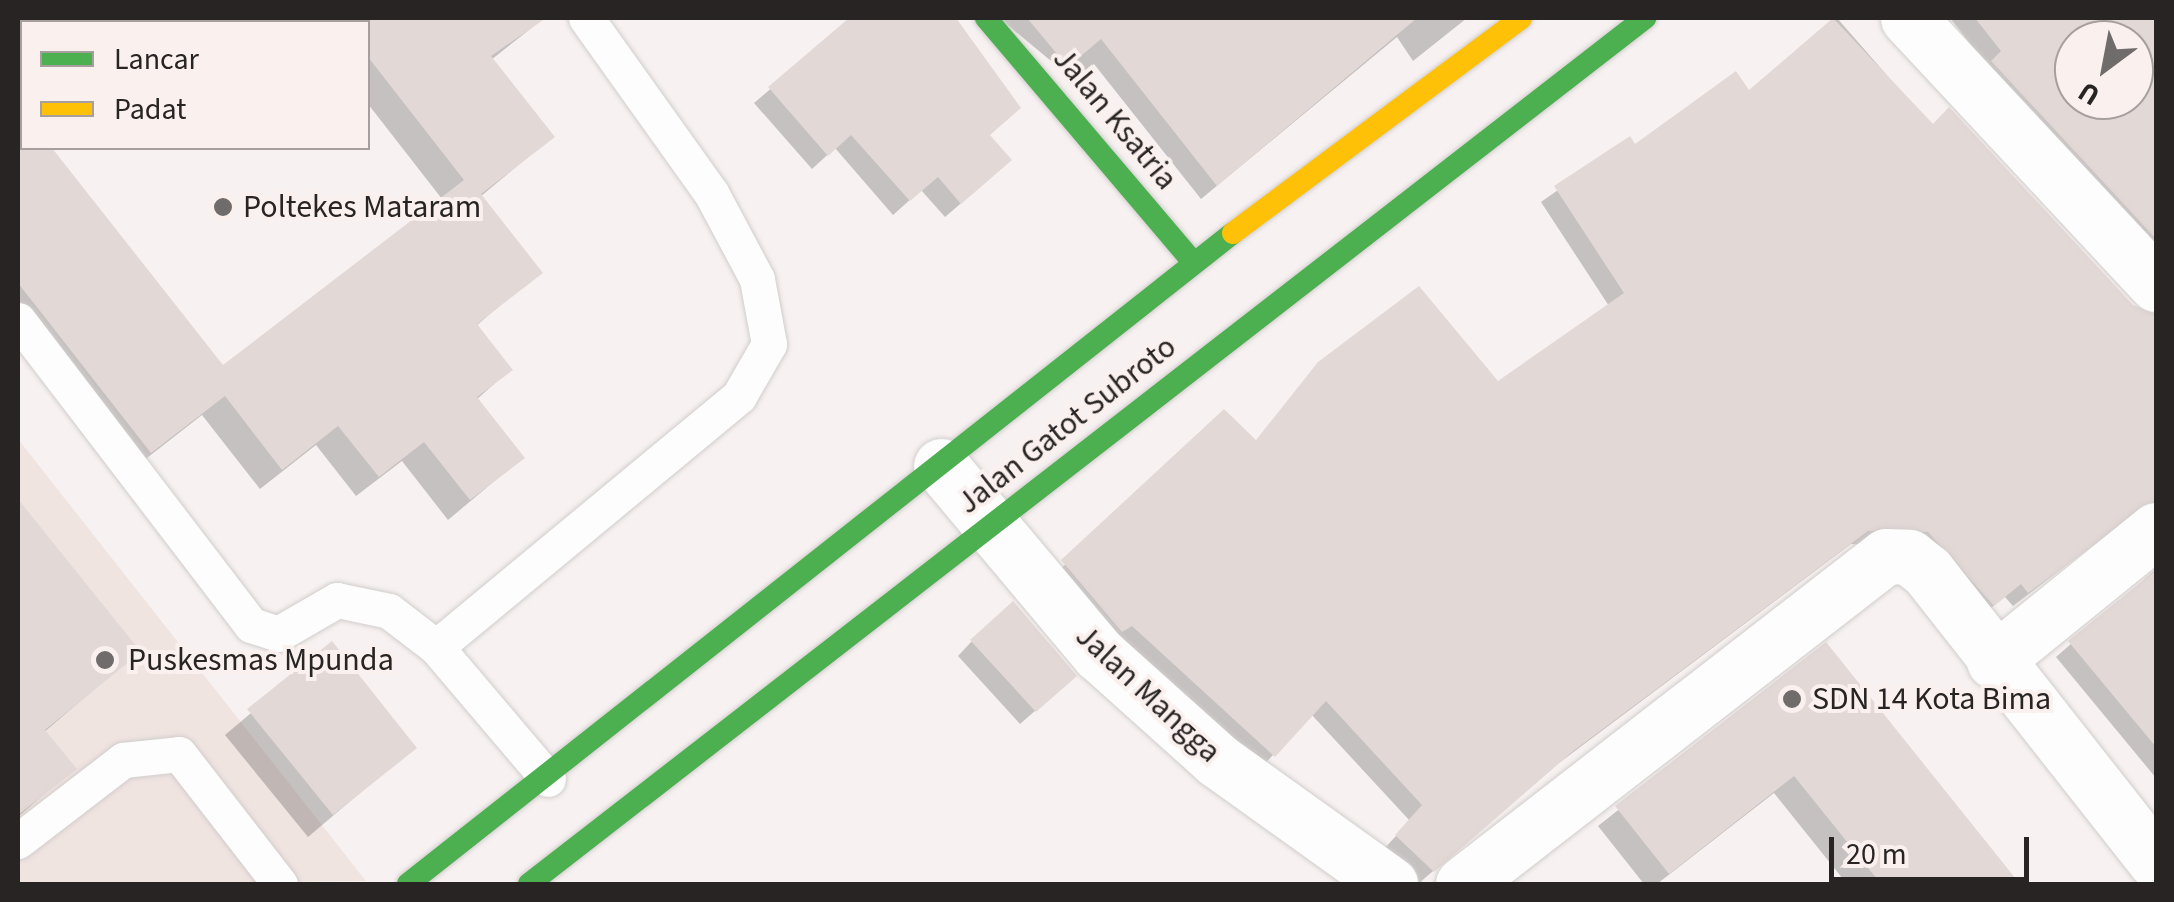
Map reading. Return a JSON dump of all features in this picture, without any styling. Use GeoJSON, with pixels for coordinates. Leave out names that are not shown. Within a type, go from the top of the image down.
{"type":"FeatureCollection","features":[{"type":"Feature","properties":{"kind":"street","name":"Jalan Ksatria"},"geometry":{"type":"LineString","coordinates":[[986,18],[1194,263]]}},
{"type":"Feature","properties":{"kind":"street","name":"Jalan Gatot Subroto"},"geometry":{"type":"LineString","coordinates":[[408,884],[548,780],[1194,263],[1520,18]]}},
{"type":"Feature","properties":{"kind":"street","name":"Jalan Gatot Subroto"},"geometry":{"type":"LineString","coordinates":[[529,884],[1645,18]]}},
{"type":"Feature","properties":{"kind":"street"},"geometry":{"type":"LineString","coordinates":[[1908,18],[2156,284]]}},
{"type":"Feature","properties":{"kind":"street","name":"Jalan Mangga"},"geometry":{"type":"LineString","coordinates":[[941,466],[1100,654],[1217,760],[1390,884]]}},
{"type":"Feature","properties":{"kind":"street"},"geometry":{"type":"LineString","coordinates":[[1994,660],[2156,530]]}},
{"type":"Feature","properties":{"kind":"street"},"geometry":{"type":"LineString","coordinates":[[1463,884],[1886,556],[1909,556],[1927,570],[2156,862]]}},
{"type":"Feature","properties":{"kind":"lane"},"geometry":{"type":"LineString","coordinates":[[436,647],[739,396],[769,344],[756,279],[710,193],[586,18]]}},
{"type":"Feature","properties":{"kind":"lane"},"geometry":{"type":"LineString","coordinates":[[18,320],[257,630],[278,634],[351,600],[388,610],[436,647],[548,780]]}},
{"type":"Feature","properties":{"kind":"lane"},"geometry":{"type":"LineString","coordinates":[[18,842],[123,760],[178,754],[280,884]]}},
{"type":"Feature","properties":{"kind":"shaded area","name":"Puskesmas Mpunda"},"geometry":{"type":"Polygon","coordinates":[[[18,439],[366,881],[18,884],[18,439]]]}},
{"type":"Feature","properties":{"kind":"building"},"geometry":{"type":"Polygon","coordinates":[[[546,18],[491,56],[555,137],[481,194],[543,273],[477,324],[513,370],[477,397],[525,458],[470,500],[424,442],[379,477],[338,426],[282,470],[225,396],[151,453],[18,283],[18,103],[20,150],[54,150],[223,365],[464,180],[370,60],[368,20],[546,18]]]}},
{"type":"Feature","properties":{"kind":"building"},"geometry":{"type":"Polygon","coordinates":[[[849,18],[956,18],[1021,108],[990,135],[1012,160],[961,204],[938,177],[910,201],[851,135],[828,156],[768,87],[849,18]]]}},
{"type":"Feature","properties":{"kind":"building"},"geometry":{"type":"Polygon","coordinates":[[[1027,18],[1417,18],[1217,186],[1101,39],[1068,67],[1027,18]]]}},
{"type":"Feature","properties":{"kind":"building"},"geometry":{"type":"Polygon","coordinates":[[[1833,18],[1933,124],[1949,107],[2133,305],[2156,314],[2156,500],[2028,593],[2021,584],[1994,606],[1928,532],[1868,531],[1572,752],[1434,872],[1395,835],[1422,805],[1326,701],[1275,757],[1132,626],[1122,632],[1061,560],[1224,409],[1256,440],[1318,362],[1419,286],[1498,381],[1624,293],[1554,186],[1630,136],[1635,144],[1736,71],[1749,90],[1833,18]]]}},
{"type":"Feature","properties":{"kind":"building"},"geometry":{"type":"Polygon","coordinates":[[[1975,18],[2156,18],[2156,239],[1991,61],[2001,51],[1975,18]]]}},
{"type":"Feature","properties":{"kind":"building"},"geometry":{"type":"Polygon","coordinates":[[[18,499],[141,652],[45,730],[77,769],[18,815],[18,499]]]}},
{"type":"Feature","properties":{"kind":"building"},"geometry":{"type":"Polygon","coordinates":[[[2156,570],[2156,747],[2068,641],[2156,570]]]}},
{"type":"Feature","properties":{"kind":"building"},"geometry":{"type":"Polygon","coordinates":[[[1013,601],[1077,676],[1036,712],[970,640],[1013,601]]]}},
{"type":"Feature","properties":{"kind":"building"},"geometry":{"type":"Polygon","coordinates":[[[332,641],[417,748],[333,815],[247,709],[332,641]]]}},
{"type":"Feature","properties":{"kind":"building","name":"SDN 14 Kota Bima"},"geometry":{"type":"Polygon","coordinates":[[[1826,642],[2020,884],[1881,884],[1794,776],[1669,874],[1615,806],[1826,642]]]}},
{"type":"Feature","properties":{"kind":"traffic: fast"},"geometry":{"type":"LineString","coordinates":[[986,18],[1194,263]]}},
{"type":"Feature","properties":{"kind":"traffic: fast"},"geometry":{"type":"LineString","coordinates":[[529,884],[1645,18]]}},
{"type":"Feature","properties":{"kind":"traffic: fast"},"geometry":{"type":"LineString","coordinates":[[408,884],[1233,233]]}},
{"type":"Feature","properties":{"kind":"traffic: slow"},"geometry":{"type":"LineString","coordinates":[[1233,233],[1521,18]]}},
{"type":"Feature","properties":{"kind":"place","name":"Poltekes Mataram"},"geometry":{"type":"Point","coordinates":[223,207]}},
{"type":"Feature","properties":{"kind":"place","name":"Puskesmas Mpunda"},"geometry":{"type":"Point","coordinates":[105,660]}},
{"type":"Feature","properties":{"kind":"place","name":"SDN 14 Kota Bima"},"geometry":{"type":"Point","coordinates":[1792,699]}}]}
